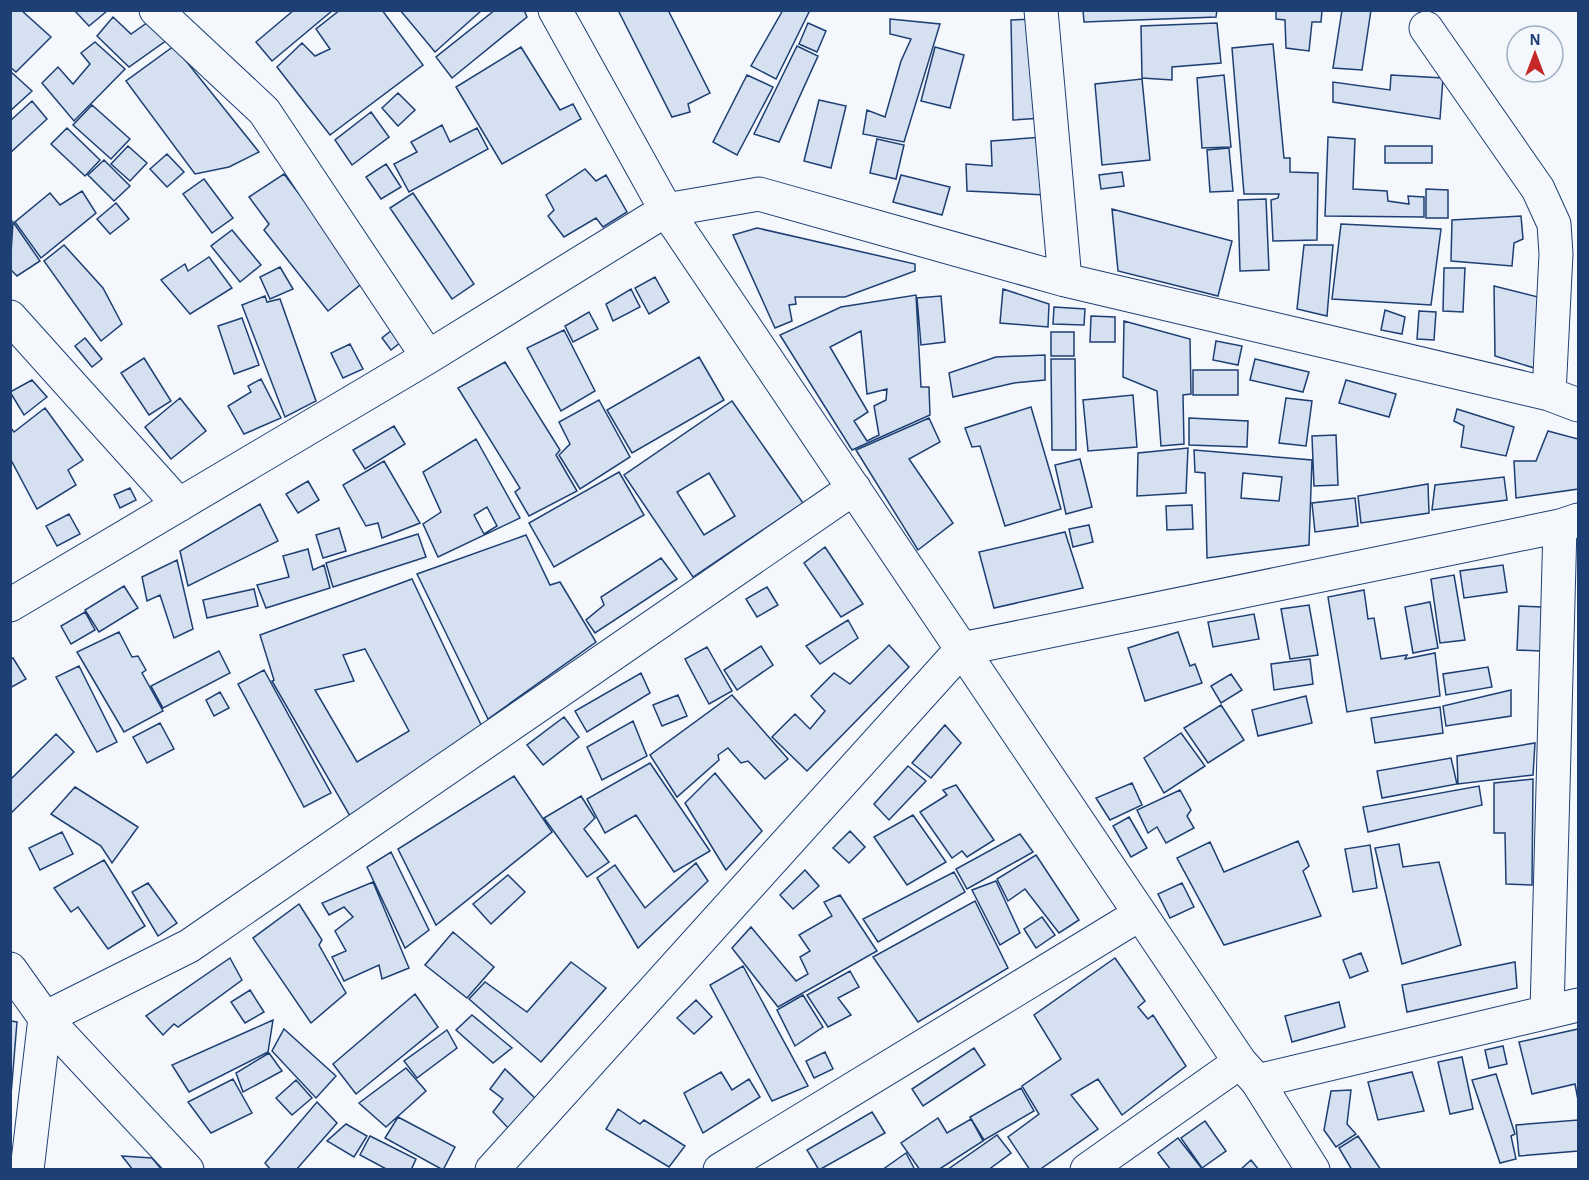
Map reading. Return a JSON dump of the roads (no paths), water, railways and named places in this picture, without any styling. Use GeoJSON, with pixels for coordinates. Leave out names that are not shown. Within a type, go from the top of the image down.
{"type":"FeatureCollection","features":[{"type":"Feature","properties":{"kind":"street"},"geometry":{"type":"LineString","coordinates":[[156,10],[264,111],[428,357]]}},
{"type":"Feature","properties":{"kind":"street"},"geometry":{"type":"LineString","coordinates":[[555,10],[666,210],[1313,1170]]}},
{"type":"Feature","properties":{"kind":"street"},"geometry":{"type":"LineString","coordinates":[[1041,10],[1065,280]]}},
{"type":"Feature","properties":{"kind":"street"},"geometry":{"type":"LineString","coordinates":[[10,605],[428,357],[666,210],[759,194],[1065,280],[1564,400],[1554,224],[1538,189],[1426,28]]}},
{"type":"Feature","properties":{"kind":"street"},"geometry":{"type":"LineString","coordinates":[[10,317],[179,505]]}},
{"type":"Feature","properties":{"kind":"street"},"geometry":{"type":"LineString","coordinates":[[45,1018],[189,946],[854,488]]}},
{"type":"Feature","properties":{"kind":"street"},"geometry":{"type":"LineString","coordinates":[[492,1170],[962,649],[1569,523],[1547,1012]]}},
{"type":"Feature","properties":{"kind":"street"},"geometry":{"type":"LineString","coordinates":[[720,1170],[1140,914]]}},
{"type":"Feature","properties":{"kind":"street"},"geometry":{"type":"LineString","coordinates":[[10,969],[45,1018],[186,1170]]}},
{"type":"Feature","properties":{"kind":"street"},"geometry":{"type":"LineString","coordinates":[[1087,1170],[1248,1072],[1578,1005]]}},
{"type":"Feature","properties":{"kind":"street"},"geometry":{"type":"LineString","coordinates":[[27,1170],[45,1018]]}}]}
